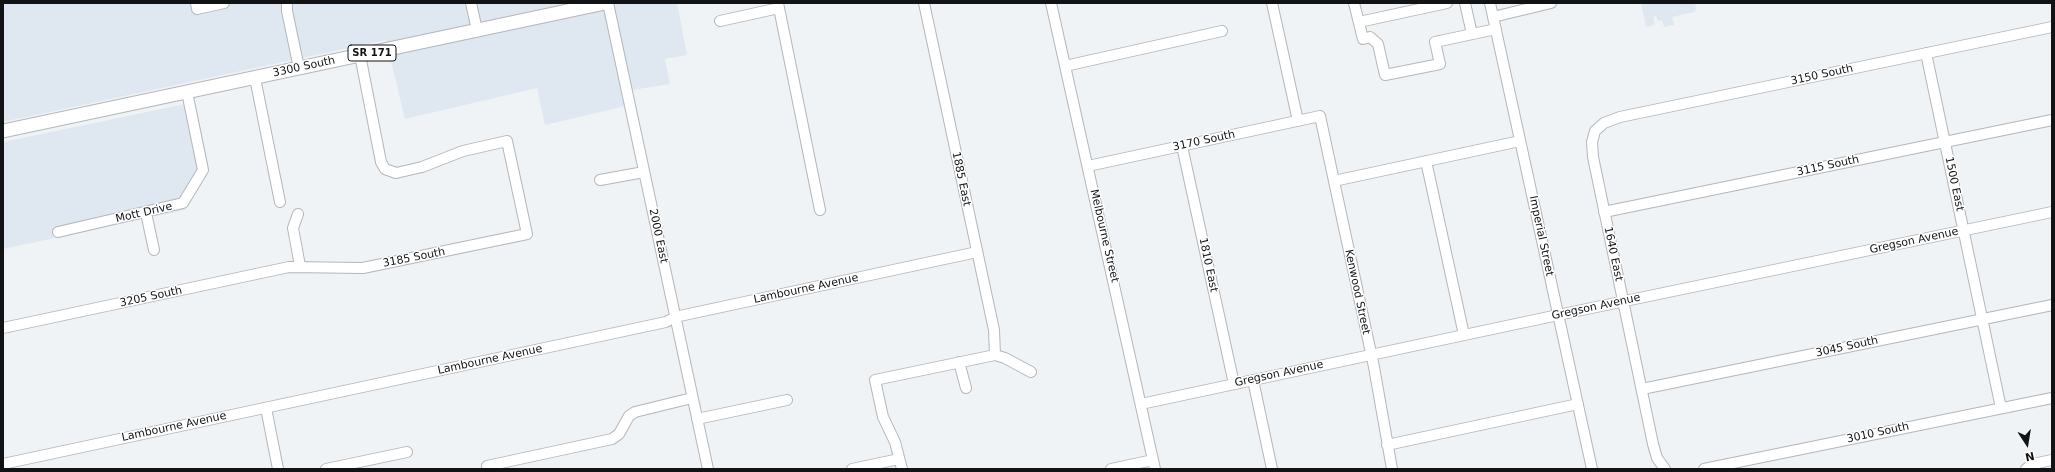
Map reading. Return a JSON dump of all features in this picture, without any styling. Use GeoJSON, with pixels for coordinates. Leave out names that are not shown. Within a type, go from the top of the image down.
{"type":"FeatureCollection","features":[{"type":"Feature","properties":{"kind":"main road","name":"3300 South"},"geometry":{"type":"LineString","coordinates":[[3,131],[605,3]]}},
{"type":"Feature","properties":{"kind":"street"},"geometry":{"type":"LineString","coordinates":[[196,3],[197,9],[224,3]]}},
{"type":"Feature","properties":{"kind":"street"},"geometry":{"type":"LineString","coordinates":[[471,3],[477,30]]}},
{"type":"Feature","properties":{"kind":"street","name":"2000 East"},"geometry":{"type":"LineString","coordinates":[[608,3],[708,469]]}},
{"type":"Feature","properties":{"kind":"street","name":"1885 East"},"geometry":{"type":"LineString","coordinates":[[924,3],[994,330],[994,356]]}},
{"type":"Feature","properties":{"kind":"street","name":"Melbourne Street"},"geometry":{"type":"LineString","coordinates":[[1051,3],[1154,465]]}},
{"type":"Feature","properties":{"kind":"street"},"geometry":{"type":"LineString","coordinates":[[1272,3],[1298,121]]}},
{"type":"Feature","properties":{"kind":"street"},"geometry":{"type":"LineString","coordinates":[[1354,3],[1363,39],[1370,38],[1378,44],[1385,75],[1440,64],[1435,42],[1496,29]]}},
{"type":"Feature","properties":{"kind":"street"},"geometry":{"type":"LineString","coordinates":[[1359,22],[1447,3]]}},
{"type":"Feature","properties":{"kind":"street"},"geometry":{"type":"LineString","coordinates":[[1465,3],[1472,34]]}},
{"type":"Feature","properties":{"kind":"street","name":"Imperial Street"},"geometry":{"type":"LineString","coordinates":[[1490,3],[1592,469]]}},
{"type":"Feature","properties":{"kind":"street"},"geometry":{"type":"LineString","coordinates":[[1493,17],[1552,3]]}},
{"type":"Feature","properties":{"kind":"street"},"geometry":{"type":"LineString","coordinates":[[285,6],[299,68]]}},
{"type":"Feature","properties":{"kind":"street"},"geometry":{"type":"LineString","coordinates":[[720,21],[779,6],[820,210]]}},
{"type":"Feature","properties":{"kind":"street","name":"3150 South"},"geometry":{"type":"LineString","coordinates":[[1595,131],[1604,123],[1620,117],[2052,27]]}},
{"type":"Feature","properties":{"kind":"street"},"geometry":{"type":"LineString","coordinates":[[1065,66],[1222,31]]}},
{"type":"Feature","properties":{"kind":"street","name":"1500 East"},"geometry":{"type":"LineString","coordinates":[[1926,53],[2001,408]]}},
{"type":"Feature","properties":{"kind":"street","name":"3185 South"},"geometry":{"type":"LineString","coordinates":[[300,266],[363,268],[527,234],[507,142],[457,153],[422,167],[396,173],[385,169],[381,162],[360,55]]}},
{"type":"Feature","properties":{"kind":"street"},"geometry":{"type":"LineString","coordinates":[[255,78],[280,202]]}},
{"type":"Feature","properties":{"kind":"street","name":"Mott Drive"},"geometry":{"type":"LineString","coordinates":[[58,232],[146,213],[183,203],[203,172],[187,92]]}},
{"type":"Feature","properties":{"kind":"street","name":"3170 South"},"geometry":{"type":"LineString","coordinates":[[1088,166],[1320,116]]}},
{"type":"Feature","properties":{"kind":"street","name":"Kenwood Street"},"geometry":{"type":"LineString","coordinates":[[1320,116],[1371,355],[1392,469]]}},
{"type":"Feature","properties":{"kind":"street","name":"3115 South"},"geometry":{"type":"LineString","coordinates":[[1604,212],[2052,120]]}},
{"type":"Feature","properties":{"kind":"street","name":"1640 East"},"geometry":{"type":"LineString","coordinates":[[1595,131],[1592,142],[1592,152],[1604,212],[1655,451],[1665,469]]}},
{"type":"Feature","properties":{"kind":"street"},"geometry":{"type":"LineString","coordinates":[[1334,181],[1520,141]]}},
{"type":"Feature","properties":{"kind":"street","name":"1810 East"},"geometry":{"type":"LineString","coordinates":[[1182,146],[1234,384]]}},
{"type":"Feature","properties":{"kind":"street"},"geometry":{"type":"LineString","coordinates":[[1426,161],[1464,335]]}},
{"type":"Feature","properties":{"kind":"street"},"geometry":{"type":"LineString","coordinates":[[600,180],[644,172]]}},
{"type":"Feature","properties":{"kind":"street","name":"Gregson Avenue"},"geometry":{"type":"LineString","coordinates":[[1141,404],[1623,301],[2052,212]]}},
{"type":"Feature","properties":{"kind":"street"},"geometry":{"type":"LineString","coordinates":[[146,213],[154,250]]}},
{"type":"Feature","properties":{"kind":"street"},"geometry":{"type":"LineString","coordinates":[[298,214],[293,228],[300,266]]}},
{"type":"Feature","properties":{"kind":"street","name":"Lambourne Avenue"},"geometry":{"type":"LineString","coordinates":[[3,464],[666,322],[675,317],[977,252]]}},
{"type":"Feature","properties":{"kind":"street","name":"3205 South"},"geometry":{"type":"LineString","coordinates":[[3,328],[289,267],[300,266]]}},
{"type":"Feature","properties":{"kind":"street","name":"3045 South"},"geometry":{"type":"LineString","coordinates":[[1642,390],[2052,305]]}},
{"type":"Feature","properties":{"kind":"street"},"geometry":{"type":"LineString","coordinates":[[852,469],[900,464],[895,442],[883,417],[875,380],[994,356],[1005,358],[1031,372]]}},
{"type":"Feature","properties":{"kind":"street"},"geometry":{"type":"LineString","coordinates":[[959,362],[966,388]]}},
{"type":"Feature","properties":{"kind":"street"},"geometry":{"type":"LineString","coordinates":[[1253,380],[1272,469]]}},
{"type":"Feature","properties":{"kind":"street"},"geometry":{"type":"LineString","coordinates":[[487,467],[604,441],[619,434],[630,416],[635,412],[692,398]]}},
{"type":"Feature","properties":{"kind":"street","name":"3010 South"},"geometry":{"type":"LineString","coordinates":[[1704,469],[2052,398]]}},
{"type":"Feature","properties":{"kind":"street"},"geometry":{"type":"LineString","coordinates":[[697,419],[787,400]]}},
{"type":"Feature","properties":{"kind":"street"},"geometry":{"type":"LineString","coordinates":[[1387,445],[1578,404]]}},
{"type":"Feature","properties":{"kind":"street"},"geometry":{"type":"LineString","coordinates":[[266,408],[278,469]]}},
{"type":"Feature","properties":{"kind":"street"},"geometry":{"type":"LineString","coordinates":[[326,469],[407,452]]}},
{"type":"Feature","properties":{"kind":"street"},"geometry":{"type":"LineString","coordinates":[[2026,469],[2033,464],[2052,460]]}},
{"type":"Feature","properties":{"kind":"street"},"geometry":{"type":"LineString","coordinates":[[1111,469],[1154,465]]}},
{"type":"Feature","properties":{"kind":"shaded area"},"geometry":{"type":"Polygon","coordinates":[[[3,3],[677,3],[687,55],[665,59],[670,84],[632,90],[634,104],[545,125],[537,88],[405,119],[386,40],[3,122],[3,3]]]}},
{"type":"Feature","properties":{"kind":"shaded area"},"geometry":{"type":"Polygon","coordinates":[[[1641,3],[1695,3],[1696,9],[1694,12],[1672,17],[1674,25],[1664,27],[1662,20],[1658,21],[1656,16],[1653,17],[1655,25],[1646,27],[1641,3]]]}},
{"type":"Feature","properties":{"kind":"shaded area"},"geometry":{"type":"Polygon","coordinates":[[[195,102],[209,168],[185,210],[3,249],[3,142],[195,102]]]}}]}
